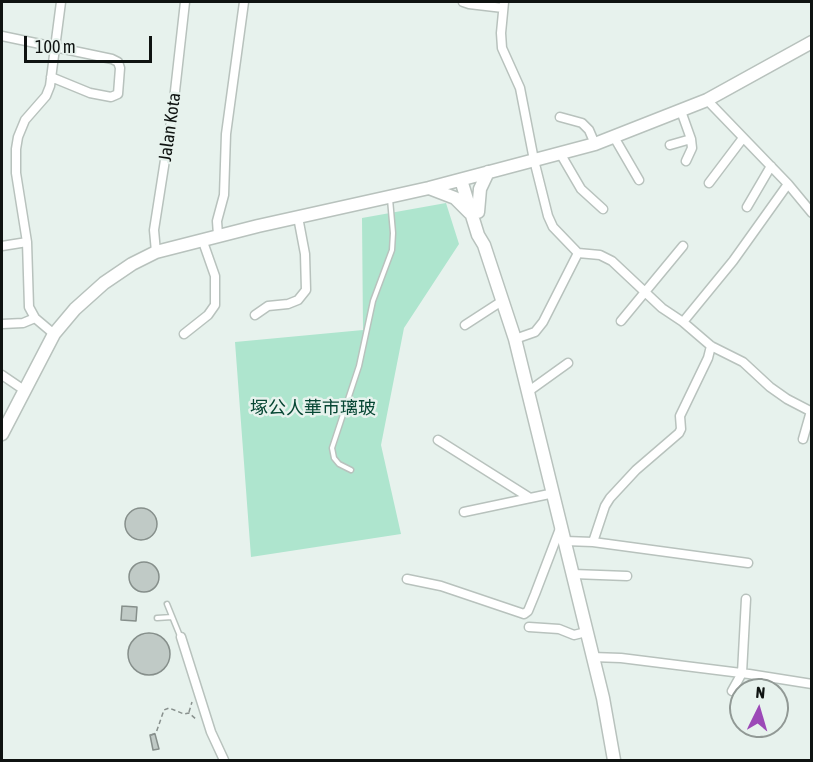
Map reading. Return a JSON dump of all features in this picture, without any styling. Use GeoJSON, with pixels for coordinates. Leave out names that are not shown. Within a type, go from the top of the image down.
{"type":"FeatureCollection","features":[{"type":"Feature","properties":{"kind":"main road"},"geometry":{"type":"LineString","coordinates":[[2,434],[6,418],[54,334],[75,309],[104,283],[132,264],[156,252],[218,235],[429,188],[595,144],[707,100],[812,42]]}},
{"type":"Feature","properties":{"kind":"main road"},"geometry":{"type":"LineString","coordinates":[[474,213],[480,189],[488,172]]}},
{"type":"Feature","properties":{"kind":"main road"},"geometry":{"type":"LineString","coordinates":[[464,179],[474,213],[483,233],[482,242],[515,339],[529,391],[603,698],[614,760]]}},
{"type":"Feature","properties":{"kind":"main road"},"geometry":{"type":"LineString","coordinates":[[429,188],[455,198],[474,213]]}},
{"type":"Feature","properties":{"kind":"street"},"geometry":{"type":"LineString","coordinates":[[54,334],[35,318],[29,307],[27,242],[16,173],[16,149],[25,120],[46,96],[51,78],[61,2]]}},
{"type":"Feature","properties":{"kind":"street","name":"Jalan Kota"},"geometry":{"type":"LineString","coordinates":[[156,252],[154,230],[173,109],[185,2]]}},
{"type":"Feature","properties":{"kind":"street"},"geometry":{"type":"LineString","coordinates":[[218,235],[217,221],[224,195],[226,134],[244,2]]}},
{"type":"Feature","properties":{"kind":"street"},"geometry":{"type":"LineString","coordinates":[[463,2],[503,5],[502,48],[520,88],[548,216],[561,237],[578,253],[600,255],[612,261],[662,308],[683,322],[711,346],[743,362],[770,387],[811,412],[803,439]]}},
{"type":"Feature","properties":{"kind":"street"},"geometry":{"type":"LineString","coordinates":[[2,36],[112,59],[118,63],[120,81],[118,94],[111,97],[90,93],[51,78]]}},
{"type":"Feature","properties":{"kind":"street"},"geometry":{"type":"LineString","coordinates":[[707,100],[788,184],[812,213]]}},
{"type":"Feature","properties":{"kind":"street"},"geometry":{"type":"LineString","coordinates":[[681,111],[692,148],[686,161]]}},
{"type":"Feature","properties":{"kind":"street"},"geometry":{"type":"LineString","coordinates":[[560,117],[582,123],[595,144]]}},
{"type":"Feature","properties":{"kind":"street"},"geometry":{"type":"LineString","coordinates":[[614,137],[639,180]]}},
{"type":"Feature","properties":{"kind":"street"},"geometry":{"type":"LineString","coordinates":[[709,183],[743,138]]}},
{"type":"Feature","properties":{"kind":"street"},"geometry":{"type":"LineString","coordinates":[[670,146],[691,139]]}},
{"type":"Feature","properties":{"kind":"street"},"geometry":{"type":"LineString","coordinates":[[560,153],[580,189],[603,209]]}},
{"type":"Feature","properties":{"kind":"street"},"geometry":{"type":"LineString","coordinates":[[747,207],[771,166]]}},
{"type":"Feature","properties":{"kind":"street"},"geometry":{"type":"LineString","coordinates":[[683,322],[733,261],[788,184]]}},
{"type":"Feature","properties":{"kind":"street"},"geometry":{"type":"LineString","coordinates":[[255,315],[268,306],[288,304],[298,300],[306,290],[305,254],[298,217]]}},
{"type":"Feature","properties":{"kind":"street"},"geometry":{"type":"LineString","coordinates":[[184,334],[208,315],[215,305],[215,276],[202,239]]}},
{"type":"Feature","properties":{"kind":"street"},"geometry":{"type":"LineString","coordinates":[[2,246],[27,242]]}},
{"type":"Feature","properties":{"kind":"street"},"geometry":{"type":"LineString","coordinates":[[621,321],[684,246]]}},
{"type":"Feature","properties":{"kind":"street"},"geometry":{"type":"LineString","coordinates":[[515,339],[535,332],[543,322],[578,253]]}},
{"type":"Feature","properties":{"kind":"street"},"geometry":{"type":"LineString","coordinates":[[465,325],[502,301]]}},
{"type":"Feature","properties":{"kind":"street"},"geometry":{"type":"LineString","coordinates":[[2,324],[23,323],[35,318]]}},
{"type":"Feature","properties":{"kind":"street"},"geometry":{"type":"LineString","coordinates":[[593,542],[610,498],[636,470],[679,433],[680,416],[708,358],[711,346]]}},
{"type":"Feature","properties":{"kind":"street"},"geometry":{"type":"LineString","coordinates":[[529,391],[568,363]]}},
{"type":"Feature","properties":{"kind":"street"},"geometry":{"type":"LineString","coordinates":[[2,375],[24,390]]}},
{"type":"Feature","properties":{"kind":"street"},"geometry":{"type":"LineString","coordinates":[[438,440],[530,498]]}},
{"type":"Feature","properties":{"kind":"street"},"geometry":{"type":"LineString","coordinates":[[464,512],[554,493]]}},
{"type":"Feature","properties":{"kind":"street"},"geometry":{"type":"LineString","coordinates":[[407,579],[441,586],[524,614],[528,611],[536,594],[561,526]]}},
{"type":"Feature","properties":{"kind":"street"},"geometry":{"type":"LineString","coordinates":[[565,541],[593,542],[748,563]]}},
{"type":"Feature","properties":{"kind":"street"},"geometry":{"type":"LineString","coordinates":[[573,574],[627,576]]}},
{"type":"Feature","properties":{"kind":"street"},"geometry":{"type":"LineString","coordinates":[[739,678],[742,673],[746,599]]}},
{"type":"Feature","properties":{"kind":"street"},"geometry":{"type":"LineString","coordinates":[[529,627],[559,629],[569,634],[586,632]]}},
{"type":"Feature","properties":{"kind":"street"},"geometry":{"type":"LineString","coordinates":[[181,637],[211,732],[224,760]]}},
{"type":"Feature","properties":{"kind":"street"},"geometry":{"type":"LineString","coordinates":[[592,657],[621,658],[811,681]]}},
{"type":"Feature","properties":{"kind":"lane"},"geometry":{"type":"LineString","coordinates":[[351,471],[334,458],[332,448],[359,366],[373,301],[392,250],[390,197]]}},
{"type":"Feature","properties":{"kind":"lane"},"geometry":{"type":"LineString","coordinates":[[167,604],[181,637]]}},
{"type":"Feature","properties":{"kind":"lane"},"geometry":{"type":"LineString","coordinates":[[157,618],[172,617]]}},
{"type":"Feature","properties":{"kind":"path"},"geometry":{"type":"LineString","coordinates":[[151,735],[156,733],[164,710],[169,708],[184,714],[189,713]]}},
{"type":"Feature","properties":{"kind":"green space","name":"塚公人華市璃玻"},"geometry":{"type":"Polygon","coordinates":[[[446,203],[459,244],[404,328],[381,445],[401,534],[251,557],[235,342],[363,330],[362,218],[446,203]]]}},
{"type":"Feature","properties":{"kind":"building"},"geometry":{"type":"Polygon","coordinates":[[[141,508],[152,513],[157,524],[152,535],[141,540],[130,535],[125,524],[130,513],[141,508]]]}},
{"type":"Feature","properties":{"kind":"building"},"geometry":{"type":"Polygon","coordinates":[[[144,562],[155,566],[159,577],[155,588],[144,592],[133,588],[129,577],[133,566],[144,562]]]}},
{"type":"Feature","properties":{"kind":"building"},"geometry":{"type":"Polygon","coordinates":[[[122,606],[137,607],[136,621],[121,620],[122,606]]]}},
{"type":"Feature","properties":{"kind":"building"},"geometry":{"type":"Polygon","coordinates":[[[149,633],[157,634],[164,639],[169,646],[169,662],[164,669],[157,674],[149,675],[141,674],[134,669],[129,662],[128,654],[129,646],[134,639],[141,634],[149,633]]]}},
{"type":"Feature","properties":{"kind":"building"},"geometry":{"type":"Polygon","coordinates":[[[155,734],[159,749],[153,750],[150,735],[155,734]]]}}]}
